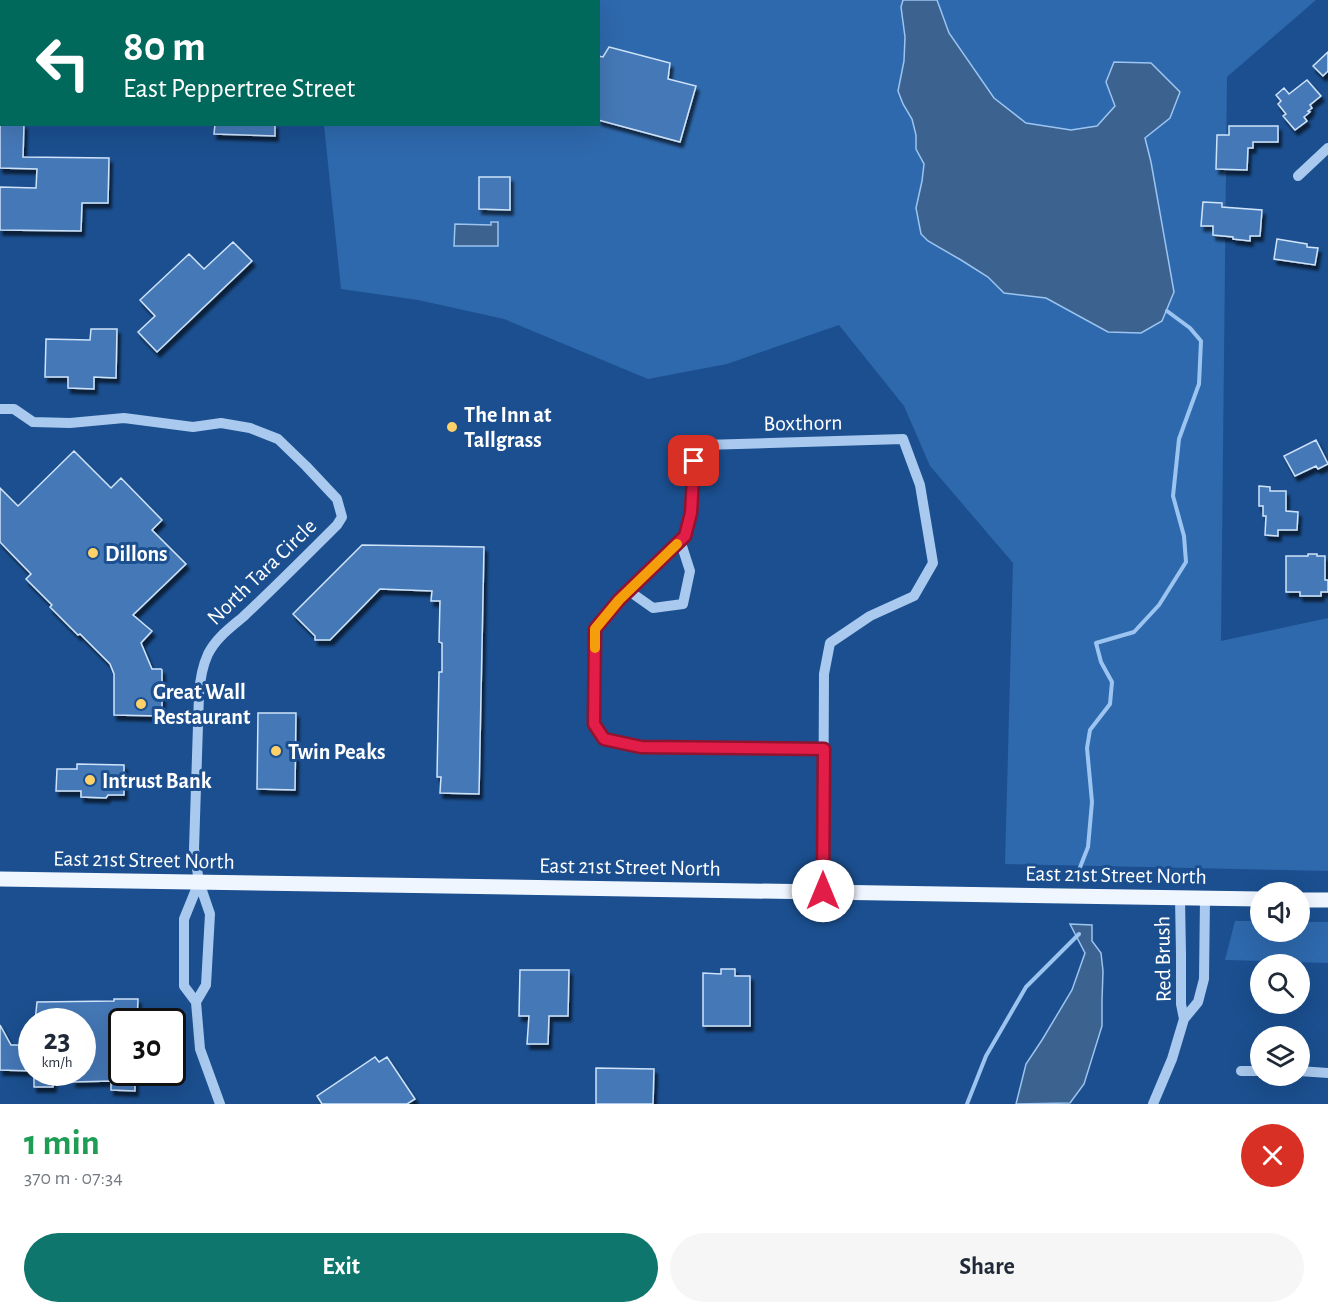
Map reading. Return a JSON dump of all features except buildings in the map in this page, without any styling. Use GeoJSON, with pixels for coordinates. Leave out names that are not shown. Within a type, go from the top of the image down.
{"type":"FeatureCollection","features":[{"type":"Feature","properties":{"kind":"main road","name":"East 21st Street North"},"geometry":{"type":"LineString","coordinates":[[0,879],[1250,899]]}},
{"type":"Feature","properties":{"kind":"main road"},"geometry":{"type":"LineString","coordinates":[[1310,900],[1328,900]]}},
{"type":"Feature","properties":{"kind":"street"},"geometry":{"type":"LineString","coordinates":[[1298,176],[1328,148]]}},
{"type":"Feature","properties":{"kind":"street","name":"North Tara Circle"},"geometry":{"type":"LineString","coordinates":[[0,409],[14,409],[33,422],[70,423],[124,418],[193,427],[221,423],[250,428],[278,439],[337,499],[342,517],[337,525],[216,641],[201,670],[194,849],[199,882],[210,914],[206,985],[196,1002]]}},
{"type":"Feature","properties":{"kind":"street","name":"Boxthorn"},"geometry":{"type":"LineString","coordinates":[[680,540],[685,536],[691,513],[694,461],[704,445],[903,439],[920,485],[933,563],[914,596],[870,616],[830,643],[824,674],[824,749]]}},
{"type":"Feature","properties":{"kind":"street"},"geometry":{"type":"LineString","coordinates":[[629,591],[653,609],[683,604],[690,571],[680,540],[619,600],[595,629],[594,724],[604,739],[641,747],[824,749],[823,891]]}},
{"type":"Feature","properties":{"kind":"street"},"geometry":{"type":"LineString","coordinates":[[199,882],[184,919],[184,986],[196,1002],[200,1049],[220,1104]]}},
{"type":"Feature","properties":{"kind":"street","name":"Red Brush"},"geometry":{"type":"LineString","coordinates":[[1180,898],[1180,1004],[1184,1019]]}},
{"type":"Feature","properties":{"kind":"street","name":"Red Brush"},"geometry":{"type":"LineString","coordinates":[[1153,1104],[1172,1059],[1184,1019],[1198,1002],[1204,979],[1205,898]]}},
{"type":"Feature","properties":{"kind":"street"},"geometry":{"type":"LineString","coordinates":[[1241,1071],[1250,1071]]}},
{"type":"Feature","properties":{"kind":"street"},"geometry":{"type":"LineString","coordinates":[[1310,1072],[1328,1073]]}},
{"type":"Feature","properties":{"kind":"shaded area"},"geometry":{"type":"Polygon","coordinates":[[[600,0],[1316,0],[1227,77],[1221,641],[1328,618],[1328,871],[1005,864],[1013,563],[930,466],[904,406],[839,325],[727,364],[648,379],[504,319],[418,300],[341,289],[324,126],[600,126],[600,0]]]}},
{"type":"Feature","properties":{"kind":"shaded area"},"geometry":{"type":"Polygon","coordinates":[[[903,0],[937,0],[949,33],[994,98],[1026,123],[1071,130],[1097,126],[1115,106],[1106,82],[1114,62],[1151,63],[1180,92],[1170,118],[1145,138],[1174,292],[1162,321],[1141,333],[1108,332],[1046,298],[1004,293],[988,277],[928,241],[921,234],[916,208],[924,164],[916,149],[916,135],[912,119],[898,91],[904,61],[905,37],[901,7],[903,0]]]}},
{"type":"Feature","properties":{"kind":"shaded area"},"geometry":{"type":"Polygon","coordinates":[[[491,222],[498,222],[498,246],[454,246],[455,224],[491,225],[491,222]]]}},
{"type":"Feature","properties":{"kind":"shaded area"},"geometry":{"type":"Polygon","coordinates":[[[1235,921],[1250,921],[1250,942],[1310,942],[1310,922],[1328,922],[1328,963],[1310,962],[1310,954],[1250,954],[1250,961],[1225,960],[1235,921]]]}},
{"type":"Feature","properties":{"kind":"shaded area"},"geometry":{"type":"Polygon","coordinates":[[[1070,924],[1092,925],[1092,941],[1101,953],[1102,1026],[1084,1084],[1070,1103],[1016,1104],[1026,1064],[1072,990],[1085,953],[1070,924]]]}},
{"type":"Feature","properties":{"kind":"waterway"},"geometry":{"type":"LineString","coordinates":[[1079,870],[1088,847],[1092,802],[1087,748],[1090,730],[1110,704],[1112,682],[1101,662],[1096,643],[1134,632],[1159,605],[1186,562],[1184,536],[1173,496],[1179,439],[1199,384],[1201,341],[1190,328],[1167,311]]}},
{"type":"Feature","properties":{"kind":"waterway"},"geometry":{"type":"LineString","coordinates":[[967,1104],[986,1056],[1026,987],[1079,934]]}},
{"type":"Feature","properties":{"kind":"slow traffic"},"geometry":{"type":"LineString","coordinates":[[595,648],[595,629],[619,600],[677,544]]}},
{"type":"Feature","properties":{"kind":"place","name":"The Inn at Tallgrass"},"geometry":{"type":"Point","coordinates":[452,427]}},
{"type":"Feature","properties":{"kind":"place","name":"Dillons"},"geometry":{"type":"Point","coordinates":[93,553]}},
{"type":"Feature","properties":{"kind":"place","name":"Great Wall Restaurant"},"geometry":{"type":"Point","coordinates":[141,704]}},
{"type":"Feature","properties":{"kind":"place","name":"Twin Peaks"},"geometry":{"type":"Point","coordinates":[276,751]}},
{"type":"Feature","properties":{"kind":"place","name":"Intrust Bank"},"geometry":{"type":"Point","coordinates":[90,780]}},
{"type":"Feature","properties":{"kind":"route"},"geometry":{"type":"LineString","coordinates":[[694,461],[691,513],[685,536],[619,600],[595,629],[594,724],[604,739],[641,747],[824,749],[823,891]]}}]}
